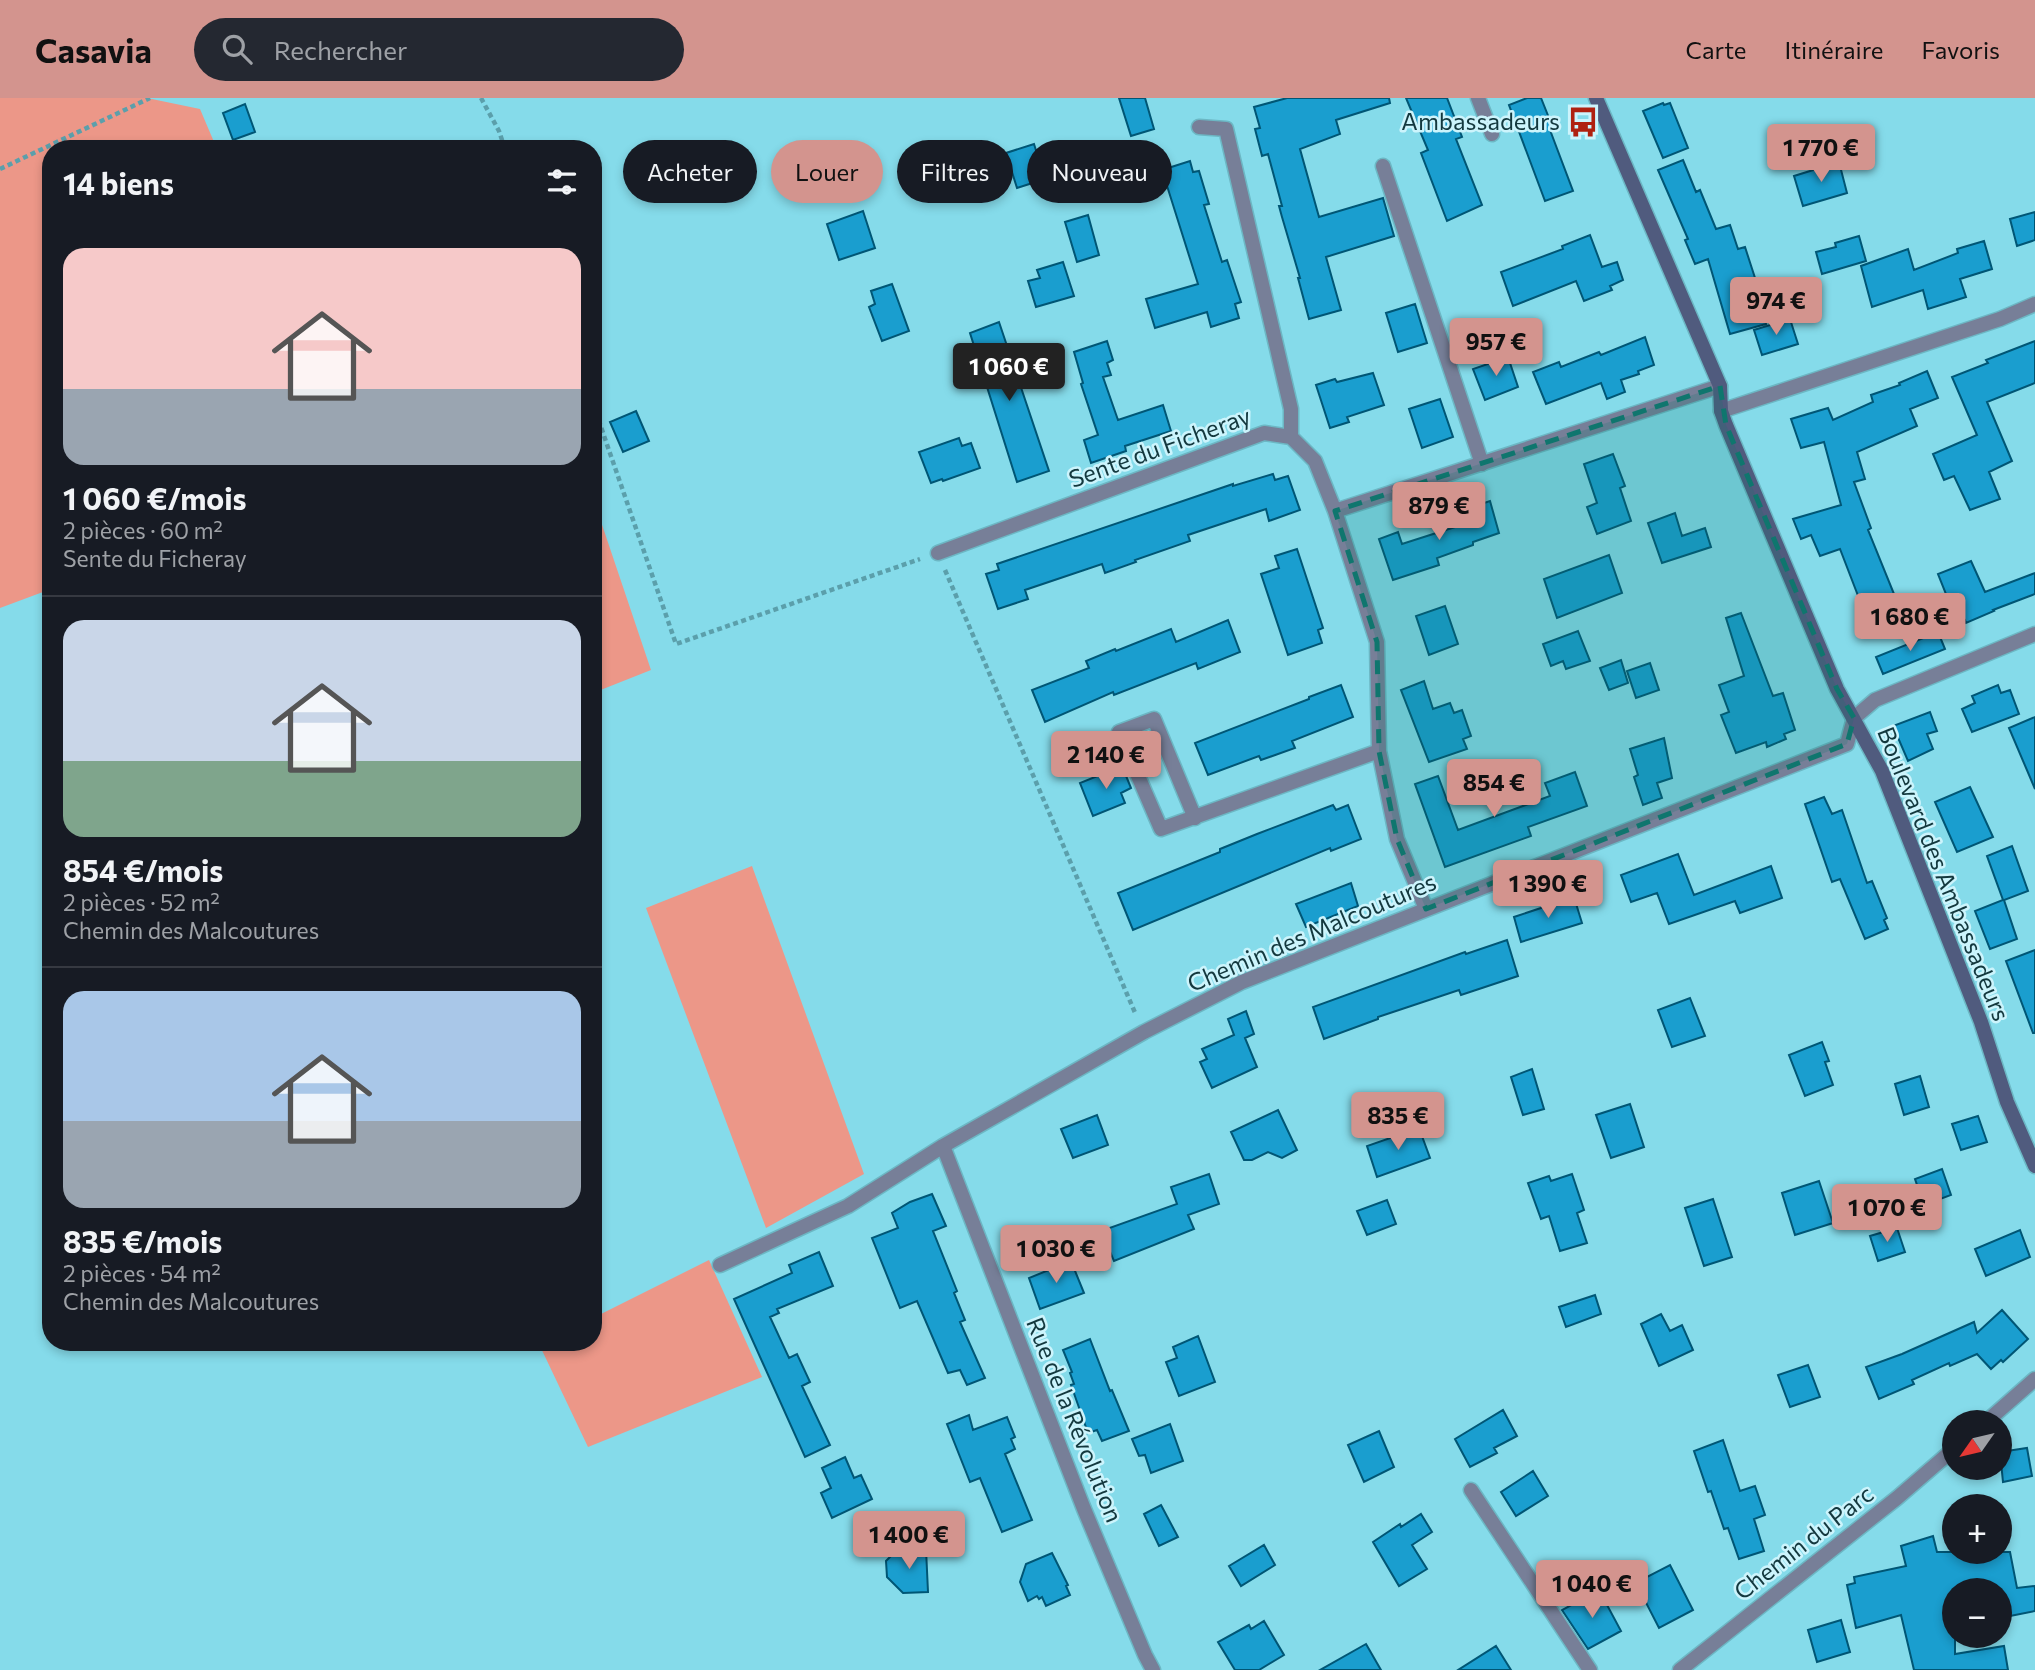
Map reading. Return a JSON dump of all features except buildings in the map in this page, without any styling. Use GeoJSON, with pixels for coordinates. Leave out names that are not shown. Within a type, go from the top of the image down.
{"type":"FeatureCollection","features":[{"type":"Feature","properties":{"kind":"main road","name":"Boulevard des Ambassadeurs"},"geometry":{"type":"LineString","coordinates":[[1596,98],[1720,386],[1721,411],[1837,689],[1882,771],[1981,1022],[2007,1101],[2035,1166]]}},
{"type":"Feature","properties":{"kind":"street"},"geometry":{"type":"LineString","coordinates":[[1478,98],[1492,134]]}},
{"type":"Feature","properties":{"kind":"street"},"geometry":{"type":"LineString","coordinates":[[1199,127],[1226,129],[1291,409],[1291,437],[1315,461],[1335,511],[1377,642],[1379,751],[1397,839],[1426,909]]}},
{"type":"Feature","properties":{"kind":"street"},"geometry":{"type":"LineString","coordinates":[[1383,166],[1482,464]]}},
{"type":"Feature","properties":{"kind":"street"},"geometry":{"type":"LineString","coordinates":[[1721,411],[2000,319],[2035,304]]}},
{"type":"Feature","properties":{"kind":"street"},"geometry":{"type":"LineString","coordinates":[[1335,511],[1720,386]]}},
{"type":"Feature","properties":{"kind":"street","name":"Sente du Ficheray"},"geometry":{"type":"LineString","coordinates":[[938,553],[1264,433],[1291,437]]}},
{"type":"Feature","properties":{"kind":"street"},"geometry":{"type":"LineString","coordinates":[[1854,718],[1875,700],[2035,634]]}},
{"type":"Feature","properties":{"kind":"street","name":"Chemin des Malcoutures"},"geometry":{"type":"LineString","coordinates":[[720,1265],[848,1206],[943,1146],[1144,1032],[1242,982],[1847,744],[1854,718]]}},
{"type":"Feature","properties":{"kind":"street"},"geometry":{"type":"LineString","coordinates":[[1195,818],[1154,719],[1119,732],[1161,830],[1195,818],[1379,751]]}},
{"type":"Feature","properties":{"kind":"street","name":"Rue de la Révolution"},"geometry":{"type":"LineString","coordinates":[[943,1146],[1084,1509],[1153,1670]]}},
{"type":"Feature","properties":{"kind":"street"},"geometry":{"type":"LineString","coordinates":[[1999,1410],[2035,1379]]}},
{"type":"Feature","properties":{"kind":"street","name":"Chemin du Parc"},"geometry":{"type":"LineString","coordinates":[[1680,1670],[1942,1459]]}},
{"type":"Feature","properties":{"kind":"street"},"geometry":{"type":"LineString","coordinates":[[1471,1490],[1590,1670]]}},
{"type":"Feature","properties":{"kind":"path"},"geometry":{"type":"LineString","coordinates":[[61,140],[150,98]]}},
{"type":"Feature","properties":{"kind":"path"},"geometry":{"type":"LineString","coordinates":[[481,98],[502,140]]}},
{"type":"Feature","properties":{"kind":"path"},"geometry":{"type":"LineString","coordinates":[[0,169],[42,149]]}},
{"type":"Feature","properties":{"kind":"path"},"geometry":{"type":"LineString","coordinates":[[602,430],[676,644],[938,553],[1144,1032]]}},
{"type":"Feature","properties":{"kind":"highlighted area"},"geometry":{"type":"Polygon","coordinates":[[[1720,386],[1726,425],[1837,689],[1854,718],[1847,744],[1426,909],[1397,839],[1379,751],[1377,642],[1335,511],[1720,386]]]}},
{"type":"Feature","properties":{"kind":"shaded area"},"geometry":{"type":"Polygon","coordinates":[[[0,98],[147,98],[200,109],[213,140],[42,140],[42,592],[0,608],[0,98]]]}},
{"type":"Feature","properties":{"kind":"shaded area"},"geometry":{"type":"Polygon","coordinates":[[[602,525],[651,670],[602,689],[602,525]]]}},
{"type":"Feature","properties":{"kind":"shaded area"},"geometry":{"type":"Polygon","coordinates":[[[752,866],[864,1174],[766,1228],[646,908],[752,866]]]}},
{"type":"Feature","properties":{"kind":"shaded area"},"geometry":{"type":"Polygon","coordinates":[[[709,1260],[762,1377],[588,1447],[542,1351],[602,1351],[602,1314],[709,1260]]]}},
{"type":"Feature","properties":{"kind":"place","name":"Ambassadeurs"},"geometry":{"type":"Point","coordinates":[1583,122]}}]}
